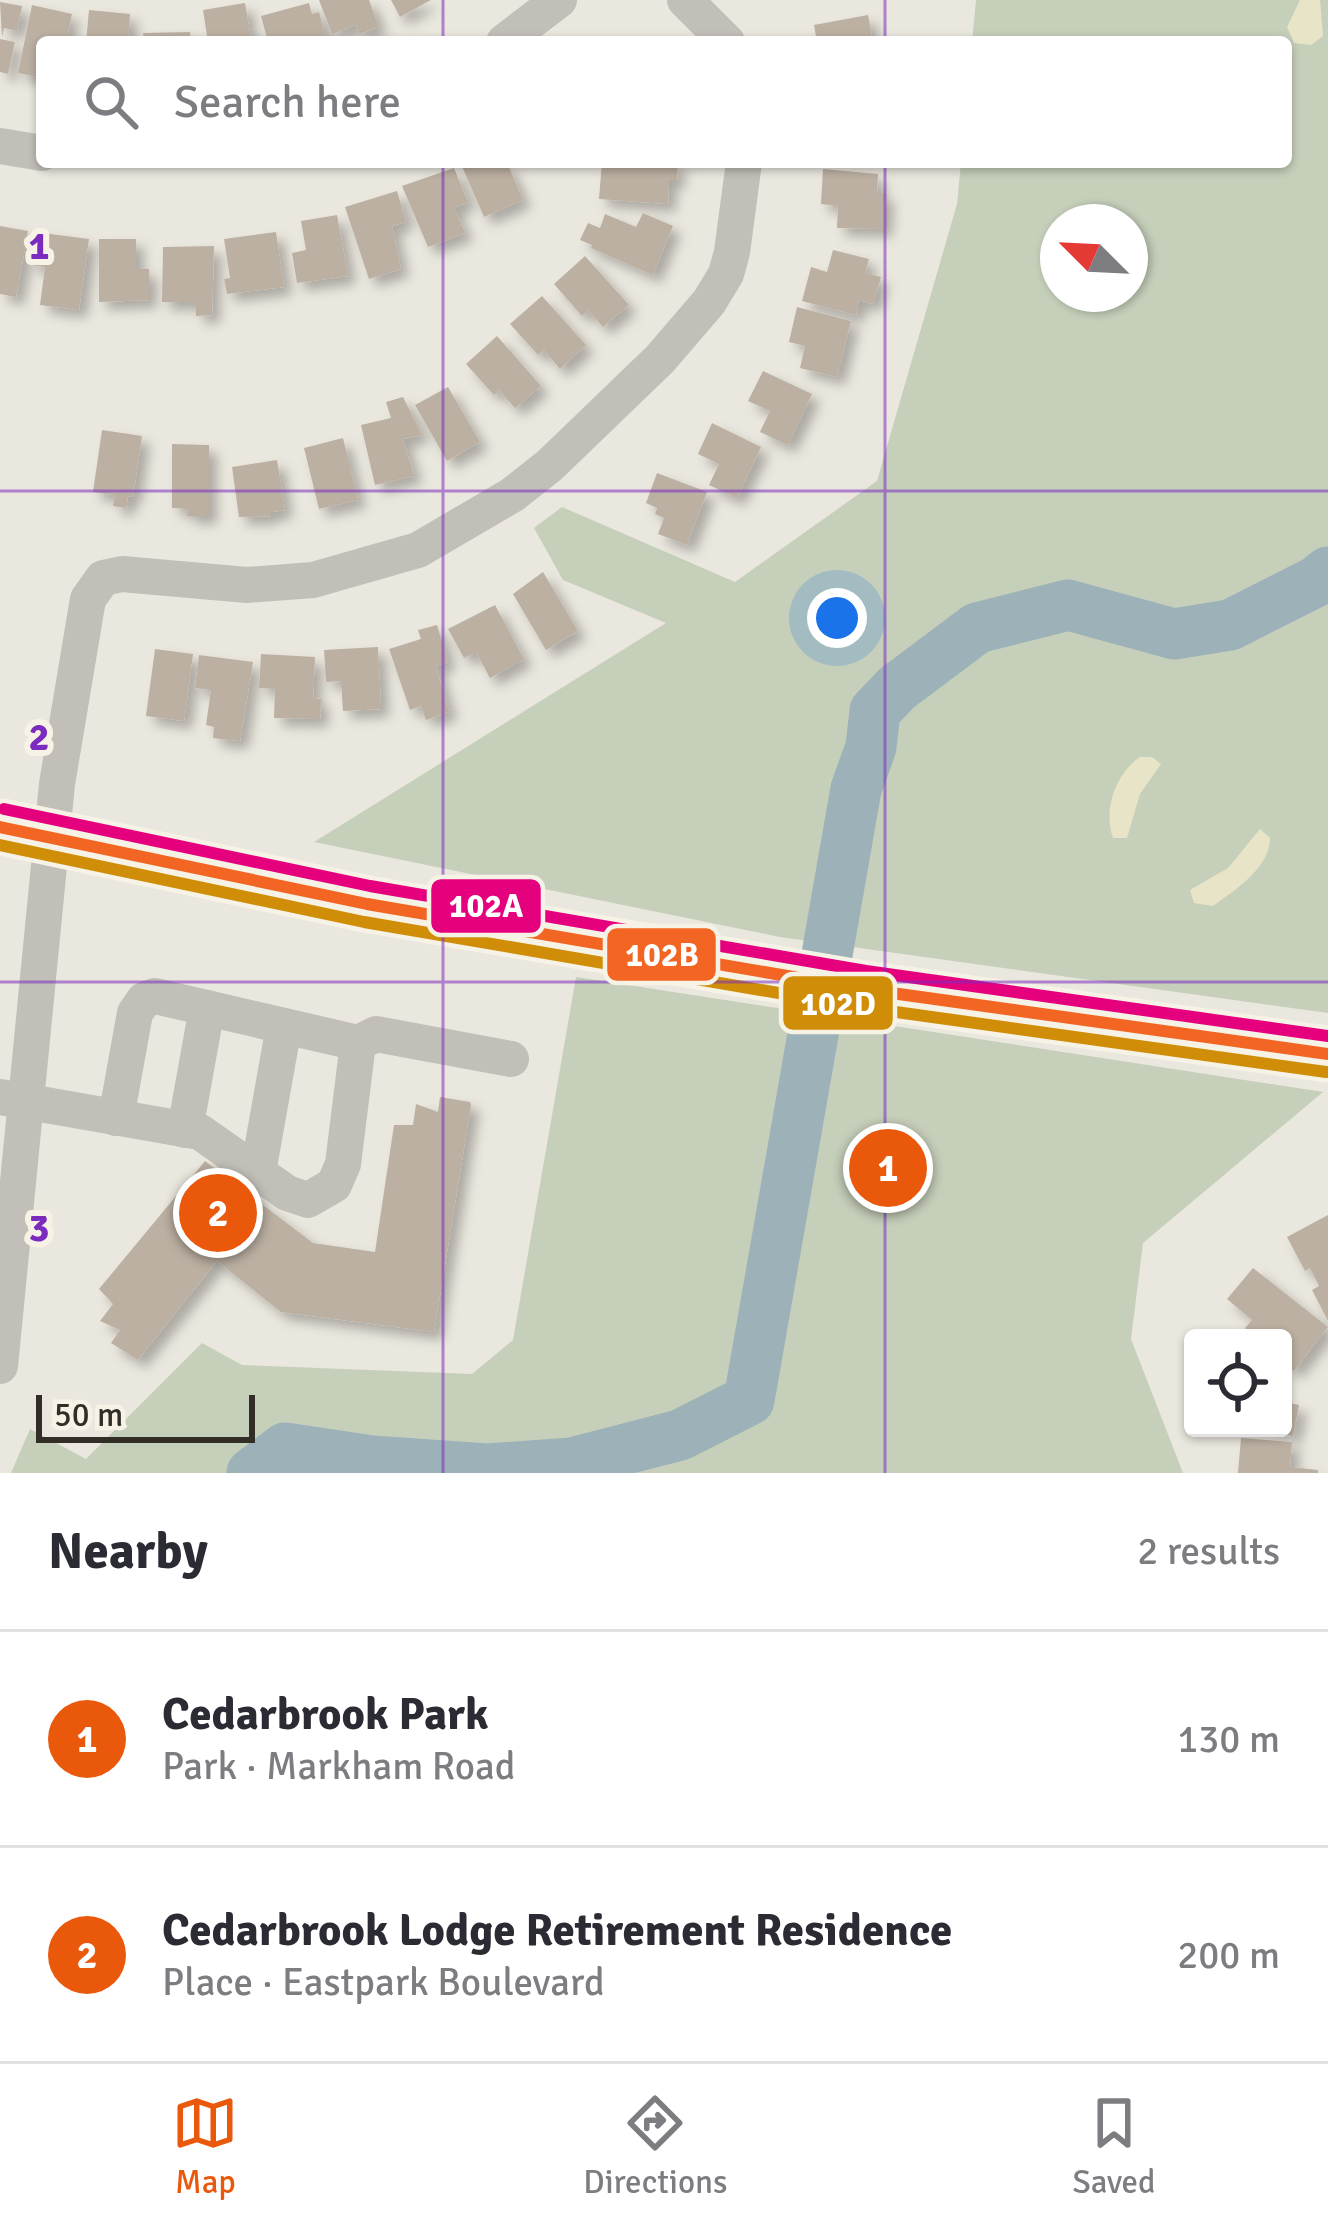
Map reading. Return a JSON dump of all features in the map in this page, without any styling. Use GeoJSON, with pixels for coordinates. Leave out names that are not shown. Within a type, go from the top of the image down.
{"type":"FeatureCollection","features":[{"type":"Feature","properties":{"kind":"main road"},"geometry":{"type":"LineString","coordinates":[[0,826],[367,904],[862,989],[1328,1054]]}},
{"type":"Feature","properties":{"kind":"street"},"geometry":{"type":"LineString","coordinates":[[512,36],[559,0]]}},
{"type":"Feature","properties":{"kind":"street"},"geometry":{"type":"LineString","coordinates":[[686,0],[721,36]]}},
{"type":"Feature","properties":{"kind":"street"},"geometry":{"type":"LineString","coordinates":[[0,146],[36,152]]}},
{"type":"Feature","properties":{"kind":"street"},"geometry":{"type":"LineString","coordinates":[[0,1366],[12,1099],[88,599],[104,578],[128,574],[247,585],[313,580],[418,550],[512,495],[550,465],[660,359],[709,302],[726,274],[732,252],[743,168]]}},
{"type":"Feature","properties":{"kind":"street"},"geometry":{"type":"LineString","coordinates":[[116,1118],[135,1013],[144,1000],[155,997],[358,1042],[376,1034],[511,1059]]}},
{"type":"Feature","properties":{"kind":"street"},"geometry":{"type":"LineString","coordinates":[[185,1130],[207,1008]]}},
{"type":"Feature","properties":{"kind":"street"},"geometry":{"type":"LineString","coordinates":[[257,1172],[284,1026]]}},
{"type":"Feature","properties":{"kind":"street"},"geometry":{"type":"LineString","coordinates":[[12,1099],[211,1137],[287,1193],[308,1200],[334,1185],[343,1164],[358,1042]]}},
{"type":"Feature","properties":{"kind":"green space"},"geometry":{"type":"Polygon","coordinates":[[[976,0],[1328,0],[1328,1013],[780,937],[314,842],[666,623],[563,580],[534,528],[562,507],[735,582],[877,481],[957,204],[960,168],[1292,168],[1292,36],[973,36],[976,0]]]}},
{"type":"Feature","properties":{"kind":"green space"},"geometry":{"type":"Polygon","coordinates":[[[576,977],[1323,1092],[1143,1243],[1131,1339],[1183,1473],[11,1473],[30,1429],[86,1459],[202,1343],[242,1365],[472,1374],[513,1340],[576,977]]]}},
{"type":"Feature","properties":{"kind":"sand"},"geometry":{"type":"Polygon","coordinates":[[[1300,0],[1320,0],[1323,36],[1311,45],[1294,43],[1287,27],[1300,0]]]}},
{"type":"Feature","properties":{"kind":"sand"},"geometry":{"type":"Polygon","coordinates":[[[1140,757],[1152,757],[1161,764],[1140,794],[1127,838],[1113,838],[1109,816],[1113,793],[1140,757]]]}},
{"type":"Feature","properties":{"kind":"sand"},"geometry":{"type":"Polygon","coordinates":[[[1260,829],[1270,838],[1258,868],[1213,906],[1194,903],[1190,890],[1228,868],[1260,829]]]}},
{"type":"Feature","properties":{"kind":"building"},"geometry":{"type":"Polygon","coordinates":[[[319,0],[369,0],[379,27],[359,34],[356,25],[332,34],[319,0]]]}},
{"type":"Feature","properties":{"kind":"building"},"geometry":{"type":"Polygon","coordinates":[[[391,0],[431,0],[400,17],[391,0]]]}},
{"type":"Feature","properties":{"kind":"building"},"geometry":{"type":"Polygon","coordinates":[[[0,2],[22,6],[17,31],[4,28],[2,37],[0,2]]]}},
{"type":"Feature","properties":{"kind":"building"},"geometry":{"type":"Polygon","coordinates":[[[245,3],[250,36],[207,36],[203,10],[245,3]]]}},
{"type":"Feature","properties":{"kind":"building"},"geometry":{"type":"Polygon","coordinates":[[[309,3],[312,14],[319,12],[325,36],[266,36],[261,16],[309,3]]]}},
{"type":"Feature","properties":{"kind":"building"},"geometry":{"type":"Polygon","coordinates":[[[32,5],[72,14],[67,36],[36,36],[36,77],[18,73],[32,5]]]}},
{"type":"Feature","properties":{"kind":"building"},"geometry":{"type":"Polygon","coordinates":[[[89,10],[130,14],[128,36],[87,36],[89,10]]]}},
{"type":"Feature","properties":{"kind":"building"},"geometry":{"type":"Polygon","coordinates":[[[868,15],[872,36],[816,36],[814,25],[868,15]]]}},
{"type":"Feature","properties":{"kind":"building"},"geometry":{"type":"Polygon","coordinates":[[[190,32],[190,36],[143,36],[190,32]]]}},
{"type":"Feature","properties":{"kind":"building"},"geometry":{"type":"Polygon","coordinates":[[[0,39],[15,42],[8,74],[0,72],[0,39]]]}},
{"type":"Feature","properties":{"kind":"building"},"geometry":{"type":"Polygon","coordinates":[[[454,168],[468,202],[454,208],[465,233],[428,247],[402,186],[454,168]]]}},
{"type":"Feature","properties":{"kind":"building"},"geometry":{"type":"Polygon","coordinates":[[[463,168],[509,168],[523,200],[484,217],[463,168]]]}},
{"type":"Feature","properties":{"kind":"building"},"geometry":{"type":"Polygon","coordinates":[[[602,168],[678,168],[677,180],[669,180],[668,204],[599,199],[602,168]]]}},
{"type":"Feature","properties":{"kind":"building"},"geometry":{"type":"Polygon","coordinates":[[[823,169],[878,174],[877,193],[886,193],[884,229],[837,228],[838,206],[821,204],[823,169]]]}},
{"type":"Feature","properties":{"kind":"building"},"geometry":{"type":"Polygon","coordinates":[[[397,191],[406,222],[392,226],[401,269],[369,279],[345,207],[397,191]]]}},
{"type":"Feature","properties":{"kind":"building"},"geometry":{"type":"Polygon","coordinates":[[[643,213],[673,226],[653,275],[580,240],[588,223],[600,228],[605,214],[636,227],[643,213]]]}},
{"type":"Feature","properties":{"kind":"building"},"geometry":{"type":"Polygon","coordinates":[[[337,215],[348,276],[297,283],[292,253],[306,250],[301,221],[337,215]]]}},
{"type":"Feature","properties":{"kind":"building"},"geometry":{"type":"Polygon","coordinates":[[[0,226],[28,231],[16,297],[0,294],[0,226]]]}},
{"type":"Feature","properties":{"kind":"building"},"geometry":{"type":"Polygon","coordinates":[[[35,232],[89,239],[79,310],[40,305],[45,267],[30,265],[35,232]]]}},
{"type":"Feature","properties":{"kind":"building"},"geometry":{"type":"Polygon","coordinates":[[[276,232],[284,287],[227,294],[224,279],[230,278],[224,239],[276,232]]]}},
{"type":"Feature","properties":{"kind":"building"},"geometry":{"type":"Polygon","coordinates":[[[99,239],[136,239],[136,269],[149,269],[149,300],[99,302],[99,239]]]}},
{"type":"Feature","properties":{"kind":"building"},"geometry":{"type":"Polygon","coordinates":[[[214,246],[212,315],[196,316],[196,302],[162,302],[163,247],[214,246]]]}},
{"type":"Feature","properties":{"kind":"building"},"geometry":{"type":"Polygon","coordinates":[[[833,250],[869,259],[865,273],[881,277],[873,304],[859,300],[856,315],[802,301],[811,267],[827,272],[833,250]]]}},
{"type":"Feature","properties":{"kind":"building"},"geometry":{"type":"Polygon","coordinates":[[[585,256],[629,305],[603,327],[588,310],[582,316],[554,284],[585,256]]]}},
{"type":"Feature","properties":{"kind":"building"},"geometry":{"type":"Polygon","coordinates":[[[542,296],[586,345],[560,369],[544,350],[538,355],[510,324],[542,296]]]}},
{"type":"Feature","properties":{"kind":"building"},"geometry":{"type":"Polygon","coordinates":[[[797,307],[851,321],[837,377],[800,368],[805,346],[789,342],[797,307]]]}},
{"type":"Feature","properties":{"kind":"building"},"geometry":{"type":"Polygon","coordinates":[[[497,336],[541,386],[515,408],[499,390],[494,395],[466,364],[497,336]]]}},
{"type":"Feature","properties":{"kind":"building"},"geometry":{"type":"Polygon","coordinates":[[[763,371],[812,394],[788,445],[760,432],[770,411],[748,401],[763,371]]]}},
{"type":"Feature","properties":{"kind":"building"},"geometry":{"type":"Polygon","coordinates":[[[448,387],[480,442],[447,461],[415,405],[448,387]]]}},
{"type":"Feature","properties":{"kind":"building"},"geometry":{"type":"Polygon","coordinates":[[[403,397],[422,435],[403,439],[414,476],[375,485],[361,425],[391,418],[386,402],[403,397]]]}},
{"type":"Feature","properties":{"kind":"building"},"geometry":{"type":"Polygon","coordinates":[[[712,423],[761,447],[737,498],[709,485],[719,464],[698,454],[712,423]]]}},
{"type":"Feature","properties":{"kind":"building"},"geometry":{"type":"Polygon","coordinates":[[[102,430],[142,436],[133,497],[128,496],[126,508],[113,506],[115,495],[93,492],[102,430]]]}},
{"type":"Feature","properties":{"kind":"building"},"geometry":{"type":"Polygon","coordinates":[[[343,438],[358,500],[319,509],[304,448],[343,438]]]}},
{"type":"Feature","properties":{"kind":"building"},"geometry":{"type":"Polygon","coordinates":[[[172,444],[209,445],[209,516],[187,516],[188,509],[172,508],[172,444]]]}},
{"type":"Feature","properties":{"kind":"building"},"geometry":{"type":"Polygon","coordinates":[[[277,460],[285,510],[271,512],[271,516],[239,517],[232,467],[277,460]]]}},
{"type":"Feature","properties":{"kind":"building"},"geometry":{"type":"Polygon","coordinates":[[[657,473],[707,492],[687,545],[658,534],[664,518],[646,503],[657,473]]]}},
{"type":"Feature","properties":{"kind":"building"},"geometry":{"type":"Polygon","coordinates":[[[543,572],[578,631],[546,650],[513,594],[543,572]]]}},
{"type":"Feature","properties":{"kind":"building"},"geometry":{"type":"Polygon","coordinates":[[[495,605],[524,659],[490,678],[476,652],[464,658],[448,629],[495,605]]]}},
{"type":"Feature","properties":{"kind":"building"},"geometry":{"type":"Polygon","coordinates":[[[437,625],[448,662],[436,666],[449,712],[426,720],[421,706],[410,710],[389,649],[421,639],[418,630],[437,625]]]}},
{"type":"Feature","properties":{"kind":"building"},"geometry":{"type":"Polygon","coordinates":[[[378,647],[381,709],[343,711],[341,681],[326,682],[324,650],[378,647]]]}},
{"type":"Feature","properties":{"kind":"building"},"geometry":{"type":"Polygon","coordinates":[[[155,649],[193,654],[184,721],[146,716],[155,649]]]}},
{"type":"Feature","properties":{"kind":"building"},"geometry":{"type":"Polygon","coordinates":[[[261,654],[315,657],[313,698],[321,699],[320,719],[274,718],[275,689],[259,688],[261,654]]]}},
{"type":"Feature","properties":{"kind":"building"},"geometry":{"type":"Polygon","coordinates":[[[199,655],[253,662],[240,741],[213,738],[214,727],[206,725],[211,690],[195,688],[199,655]]]}},
{"type":"Feature","properties":{"kind":"building"},"geometry":{"type":"Polygon","coordinates":[[[440,1097],[471,1105],[434,1332],[281,1312],[217,1261],[138,1360],[111,1343],[120,1330],[100,1321],[113,1304],[99,1289],[205,1161],[313,1243],[375,1252],[394,1125],[413,1125],[416,1104],[438,1112],[440,1097]]]}},
{"type":"Feature","properties":{"kind":"building"},"geometry":{"type":"Polygon","coordinates":[[[1328,1215],[1328,1321],[1312,1290],[1319,1286],[1287,1237],[1328,1215]]]}},
{"type":"Feature","properties":{"kind":"building"},"geometry":{"type":"Polygon","coordinates":[[[1253,1268],[1328,1327],[1294,1371],[1292,1329],[1246,1329],[1252,1320],[1227,1299],[1253,1268]]]}},
{"type":"Feature","properties":{"kind":"building"},"geometry":{"type":"Polygon","coordinates":[[[1292,1404],[1299,1405],[1292,1436],[1292,1404]]]}},
{"type":"Feature","properties":{"kind":"building"},"geometry":{"type":"Polygon","coordinates":[[[1241,1438],[1292,1442],[1290,1467],[1318,1473],[1238,1473],[1241,1438]]]}},
{"type":"Feature","properties":{"kind":"waterway"},"geometry":{"type":"LineString","coordinates":[[252,1473],[285,1448],[372,1461],[487,1469],[572,1463],[680,1435],[749,1400],[856,789],[871,747],[875,711],[897,688],[977,628],[1068,605],[1174,634],[1230,625],[1328,572]]}},
{"type":"Feature","properties":{"kind":"transit line","name":"102A"},"geometry":{"type":"LineString","coordinates":[[4,809],[370,886],[866,971],[1328,1036]]}},
{"type":"Feature","properties":{"kind":"transit line","name":"102B"},"geometry":{"type":"LineString","coordinates":[[0,827],[367,904],[863,989],[1328,1054]]}},
{"type":"Feature","properties":{"kind":"transit line","name":"102D"},"geometry":{"type":"LineString","coordinates":[[0,845],[364,922],[860,1007],[1326,1072]]}},
{"type":"Feature","properties":{"kind":"place","name":"Cedarbrook Park"},"geometry":{"type":"Point","coordinates":[888,1168]}},
{"type":"Feature","properties":{"kind":"place","name":"Cedarbrook Lodge Retirement Residence"},"geometry":{"type":"Point","coordinates":[218,1213]}}]}
